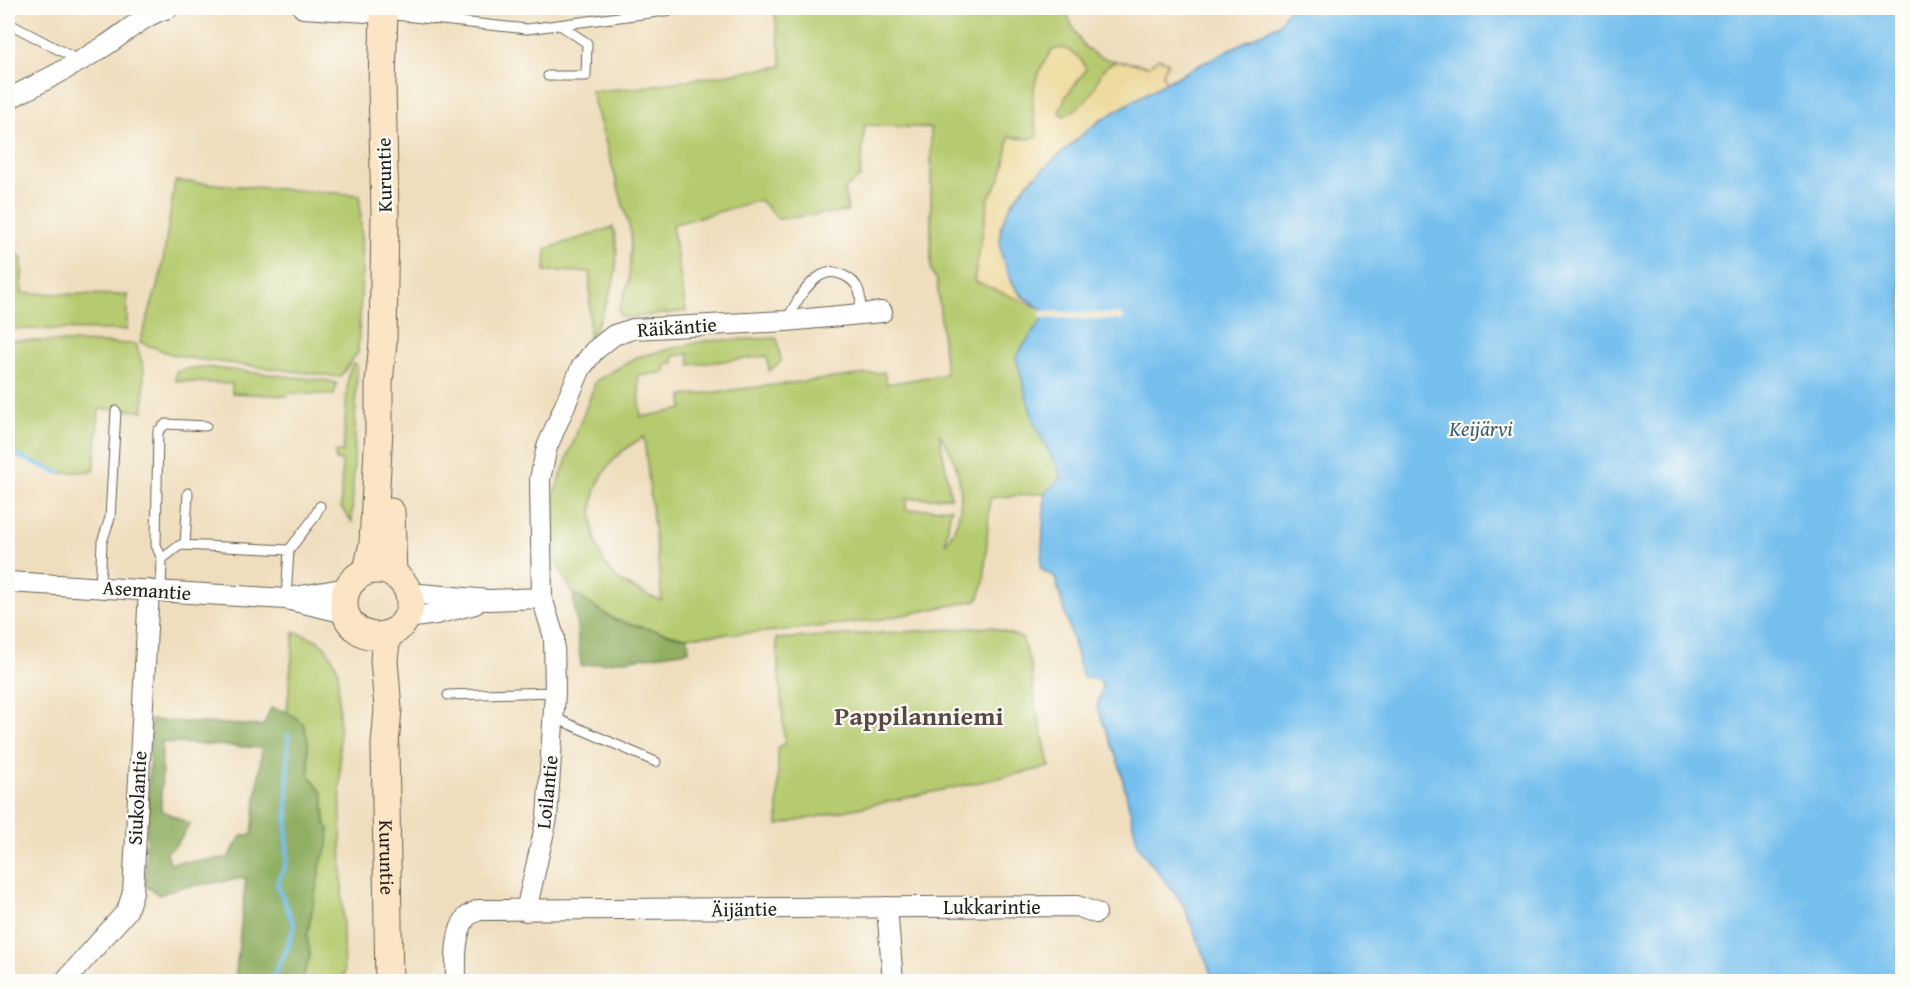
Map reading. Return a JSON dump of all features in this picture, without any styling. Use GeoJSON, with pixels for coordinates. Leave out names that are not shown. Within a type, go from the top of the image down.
{"type":"FeatureCollection","features":[{"type":"Feature","properties":{"kind":"main road","name":"Kuruntie"},"geometry":{"type":"LineString","coordinates":[[383,10],[385,215],[383,343],[379,382],[373,543],[388,709],[385,745],[388,977]]}},
{"type":"Feature","properties":{"kind":"street"},"geometry":{"type":"LineString","coordinates":[[303,8],[383,10]]}},
{"type":"Feature","properties":{"kind":"street"},"geometry":{"type":"LineString","coordinates":[[8,99],[80,61],[157,9]]}},
{"type":"Feature","properties":{"kind":"street","name":"Räikäntie"},"geometry":{"type":"LineString","coordinates":[[542,598],[540,479],[547,447],[581,368],[594,351],[614,335],[633,329],[786,321],[882,312]]}},
{"type":"Feature","properties":{"kind":"street","name":"Asemantie"},"geometry":{"type":"LineString","coordinates":[[8,582],[377,603]]}},
{"type":"Feature","properties":{"kind":"street","name":"Siukolantie"},"geometry":{"type":"LineString","coordinates":[[64,981],[131,904],[155,590]]}},
{"type":"Feature","properties":{"kind":"street"},"geometry":{"type":"LineString","coordinates":[[377,603],[436,615],[489,600],[542,598]]}},
{"type":"Feature","properties":{"kind":"street","name":"Loilantie"},"geometry":{"type":"LineString","coordinates":[[526,911],[547,818],[554,717],[554,637],[542,598]]}},
{"type":"Feature","properties":{"kind":"street","name":"Lukkarintie"},"geometry":{"type":"LineString","coordinates":[[887,907],[1077,906],[1096,913]]}},
{"type":"Feature","properties":{"kind":"street"},"geometry":{"type":"LineString","coordinates":[[887,907],[893,981]]}},
{"type":"Feature","properties":{"kind":"street","name":"Äijäntie"},"geometry":{"type":"LineString","coordinates":[[526,911],[887,907]]}},
{"type":"Feature","properties":{"kind":"street"},"geometry":{"type":"LineString","coordinates":[[456,981],[456,951],[467,916],[479,910],[526,911]]}},
{"type":"Feature","properties":{"kind":"lane"},"geometry":{"type":"LineString","coordinates":[[383,10],[527,29],[688,8]]}},
{"type":"Feature","properties":{"kind":"lane"},"geometry":{"type":"LineString","coordinates":[[8,24],[80,61]]}},
{"type":"Feature","properties":{"kind":"lane"},"geometry":{"type":"LineString","coordinates":[[548,76],[586,76],[587,43],[560,25]]}},
{"type":"Feature","properties":{"kind":"lane"},"geometry":{"type":"LineString","coordinates":[[786,321],[809,284],[822,273],[837,273],[850,280],[859,290],[861,302],[859,315]]}},
{"type":"Feature","properties":{"kind":"lane"},"geometry":{"type":"LineString","coordinates":[[100,587],[102,542],[110,518],[116,411]]}},
{"type":"Feature","properties":{"kind":"lane"},"geometry":{"type":"LineString","coordinates":[[155,590],[162,559],[156,545],[158,431],[166,424],[206,426]]}},
{"type":"Feature","properties":{"kind":"lane"},"geometry":{"type":"LineString","coordinates":[[185,546],[188,494]]}},
{"type":"Feature","properties":{"kind":"lane"},"geometry":{"type":"LineString","coordinates":[[286,598],[289,550],[320,506]]}},
{"type":"Feature","properties":{"kind":"lane"},"geometry":{"type":"LineString","coordinates":[[162,559],[180,545],[289,550]]}},
{"type":"Feature","properties":{"kind":"lane"},"geometry":{"type":"LineString","coordinates":[[448,695],[555,692]]}},
{"type":"Feature","properties":{"kind":"lane"},"geometry":{"type":"LineString","coordinates":[[554,717],[656,762]]}},
{"type":"Feature","properties":{"kind":"green space"},"geometry":{"type":"Polygon","coordinates":[[[774,8],[1064,8],[1078,37],[1089,50],[1106,59],[1118,61],[1105,68],[1086,102],[1063,116],[1059,112],[1066,96],[1086,70],[1044,62],[1036,82],[1033,99],[1038,136],[1033,139],[1009,136],[1001,177],[989,197],[974,280],[1042,309],[1043,318],[1016,357],[1033,420],[1062,477],[1045,493],[990,498],[984,582],[978,600],[877,620],[779,631],[681,637],[615,620],[573,593],[556,562],[554,494],[596,381],[637,357],[704,341],[777,338],[781,362],[769,371],[767,356],[690,365],[689,354],[673,356],[674,363],[666,364],[666,372],[638,376],[641,417],[683,409],[682,396],[884,372],[887,384],[946,374],[937,280],[931,271],[931,128],[865,125],[860,177],[844,190],[848,211],[778,219],[760,200],[672,225],[686,311],[628,318],[620,316],[619,310],[629,281],[631,233],[591,91],[635,88],[782,66],[774,8]],[[939,433],[951,497],[906,499],[906,510],[951,508],[945,544],[953,531],[961,503],[958,474],[939,433]],[[644,437],[630,445],[618,456],[607,468],[599,482],[593,507],[594,535],[604,561],[620,581],[655,599],[662,600],[644,437]]]}},
{"type":"Feature","properties":{"kind":"green space"},"geometry":{"type":"Polygon","coordinates":[[[175,181],[360,195],[362,275],[358,352],[340,377],[196,359],[171,354],[140,342],[161,274],[175,181]]]}},
{"type":"Feature","properties":{"kind":"green space"},"geometry":{"type":"Polygon","coordinates":[[[613,227],[617,258],[615,273],[608,300],[589,342],[590,272],[545,271],[546,249],[613,227]]]}},
{"type":"Feature","properties":{"kind":"green space"},"geometry":{"type":"Polygon","coordinates":[[[8,245],[22,258],[22,293],[127,295],[127,330],[8,329],[8,245]]]}},
{"type":"Feature","properties":{"kind":"green space"},"geometry":{"type":"Polygon","coordinates":[[[8,340],[136,344],[144,369],[144,411],[99,409],[94,471],[60,473],[8,452],[8,340]]]}},
{"type":"Feature","properties":{"kind":"green space"},"geometry":{"type":"Polygon","coordinates":[[[353,364],[357,366],[352,522],[341,507],[342,461],[336,460],[335,452],[343,452],[348,375],[353,364]]]}},
{"type":"Feature","properties":{"kind":"green space"},"geometry":{"type":"Polygon","coordinates":[[[204,367],[330,381],[337,384],[334,395],[290,393],[287,396],[232,393],[232,384],[176,381],[176,372],[204,367]]]}},
{"type":"Feature","properties":{"kind":"green space"},"geometry":{"type":"Polygon","coordinates":[[[573,593],[615,620],[688,637],[689,651],[581,666],[573,593]]]}},
{"type":"Feature","properties":{"kind":"green space"},"geometry":{"type":"Polygon","coordinates":[[[991,627],[1022,638],[1031,665],[1035,704],[1050,767],[778,825],[778,748],[785,743],[776,639],[991,627]]]}},
{"type":"Feature","properties":{"kind":"green space"},"geometry":{"type":"Polygon","coordinates":[[[294,632],[311,637],[322,644],[338,670],[344,981],[302,981],[310,955],[307,936],[322,859],[328,846],[323,794],[309,775],[308,740],[303,723],[287,712],[294,632]]]}},
{"type":"Feature","properties":{"kind":"green space"},"geometry":{"type":"Polygon","coordinates":[[[271,708],[287,712],[303,723],[308,740],[309,775],[323,794],[325,824],[329,829],[328,846],[322,859],[307,936],[310,955],[302,981],[235,981],[246,878],[178,888],[159,895],[145,885],[151,720],[263,726],[271,708]],[[162,742],[161,810],[190,824],[177,844],[167,852],[170,863],[228,858],[242,835],[252,835],[262,748],[162,742]]]}},
{"type":"Feature","properties":{"kind":"sand"},"geometry":{"type":"Polygon","coordinates":[[[1062,48],[1077,56],[1083,62],[1086,70],[1066,96],[1059,112],[1063,116],[1085,102],[1104,69],[1112,63],[1124,62],[1149,66],[1159,58],[1168,62],[1163,73],[1166,83],[1100,120],[1026,184],[1013,201],[1000,228],[1007,270],[1010,280],[1022,297],[1042,309],[974,281],[989,197],[1001,177],[1009,136],[1031,139],[1038,136],[1033,112],[1033,92],[1036,81],[1039,71],[1052,50],[1062,48]]]}},
{"type":"Feature","properties":{"kind":"water","name":"Keijärvi"},"geometry":{"type":"Polygon","coordinates":[[[1289,8],[1902,8],[1902,981],[1214,981],[1183,904],[1138,846],[1120,767],[1097,707],[1102,687],[1100,680],[1083,677],[1055,577],[1041,569],[1045,493],[1062,477],[1033,420],[1016,357],[1043,318],[1042,309],[1022,295],[1011,279],[1000,245],[1001,228],[1015,199],[1026,186],[1093,126],[1124,106],[1279,24],[1289,8]]]}},
{"type":"Feature","properties":{"kind":"pier"},"geometry":{"type":"Polygon","coordinates":[[[1040,311],[1123,314],[1124,320],[1039,318],[1040,311]]]}},
{"type":"Feature","properties":{"kind":"waterway"},"geometry":{"type":"LineString","coordinates":[[8,452],[60,473]]}},
{"type":"Feature","properties":{"kind":"waterway"},"geometry":{"type":"LineString","coordinates":[[270,982],[287,949],[294,925],[277,884],[287,862],[288,735]]}},
{"type":"Feature","properties":{"kind":"district","name":"Pappilanniemi"},"geometry":{"type":"Point","coordinates":[919,716]}}]}
